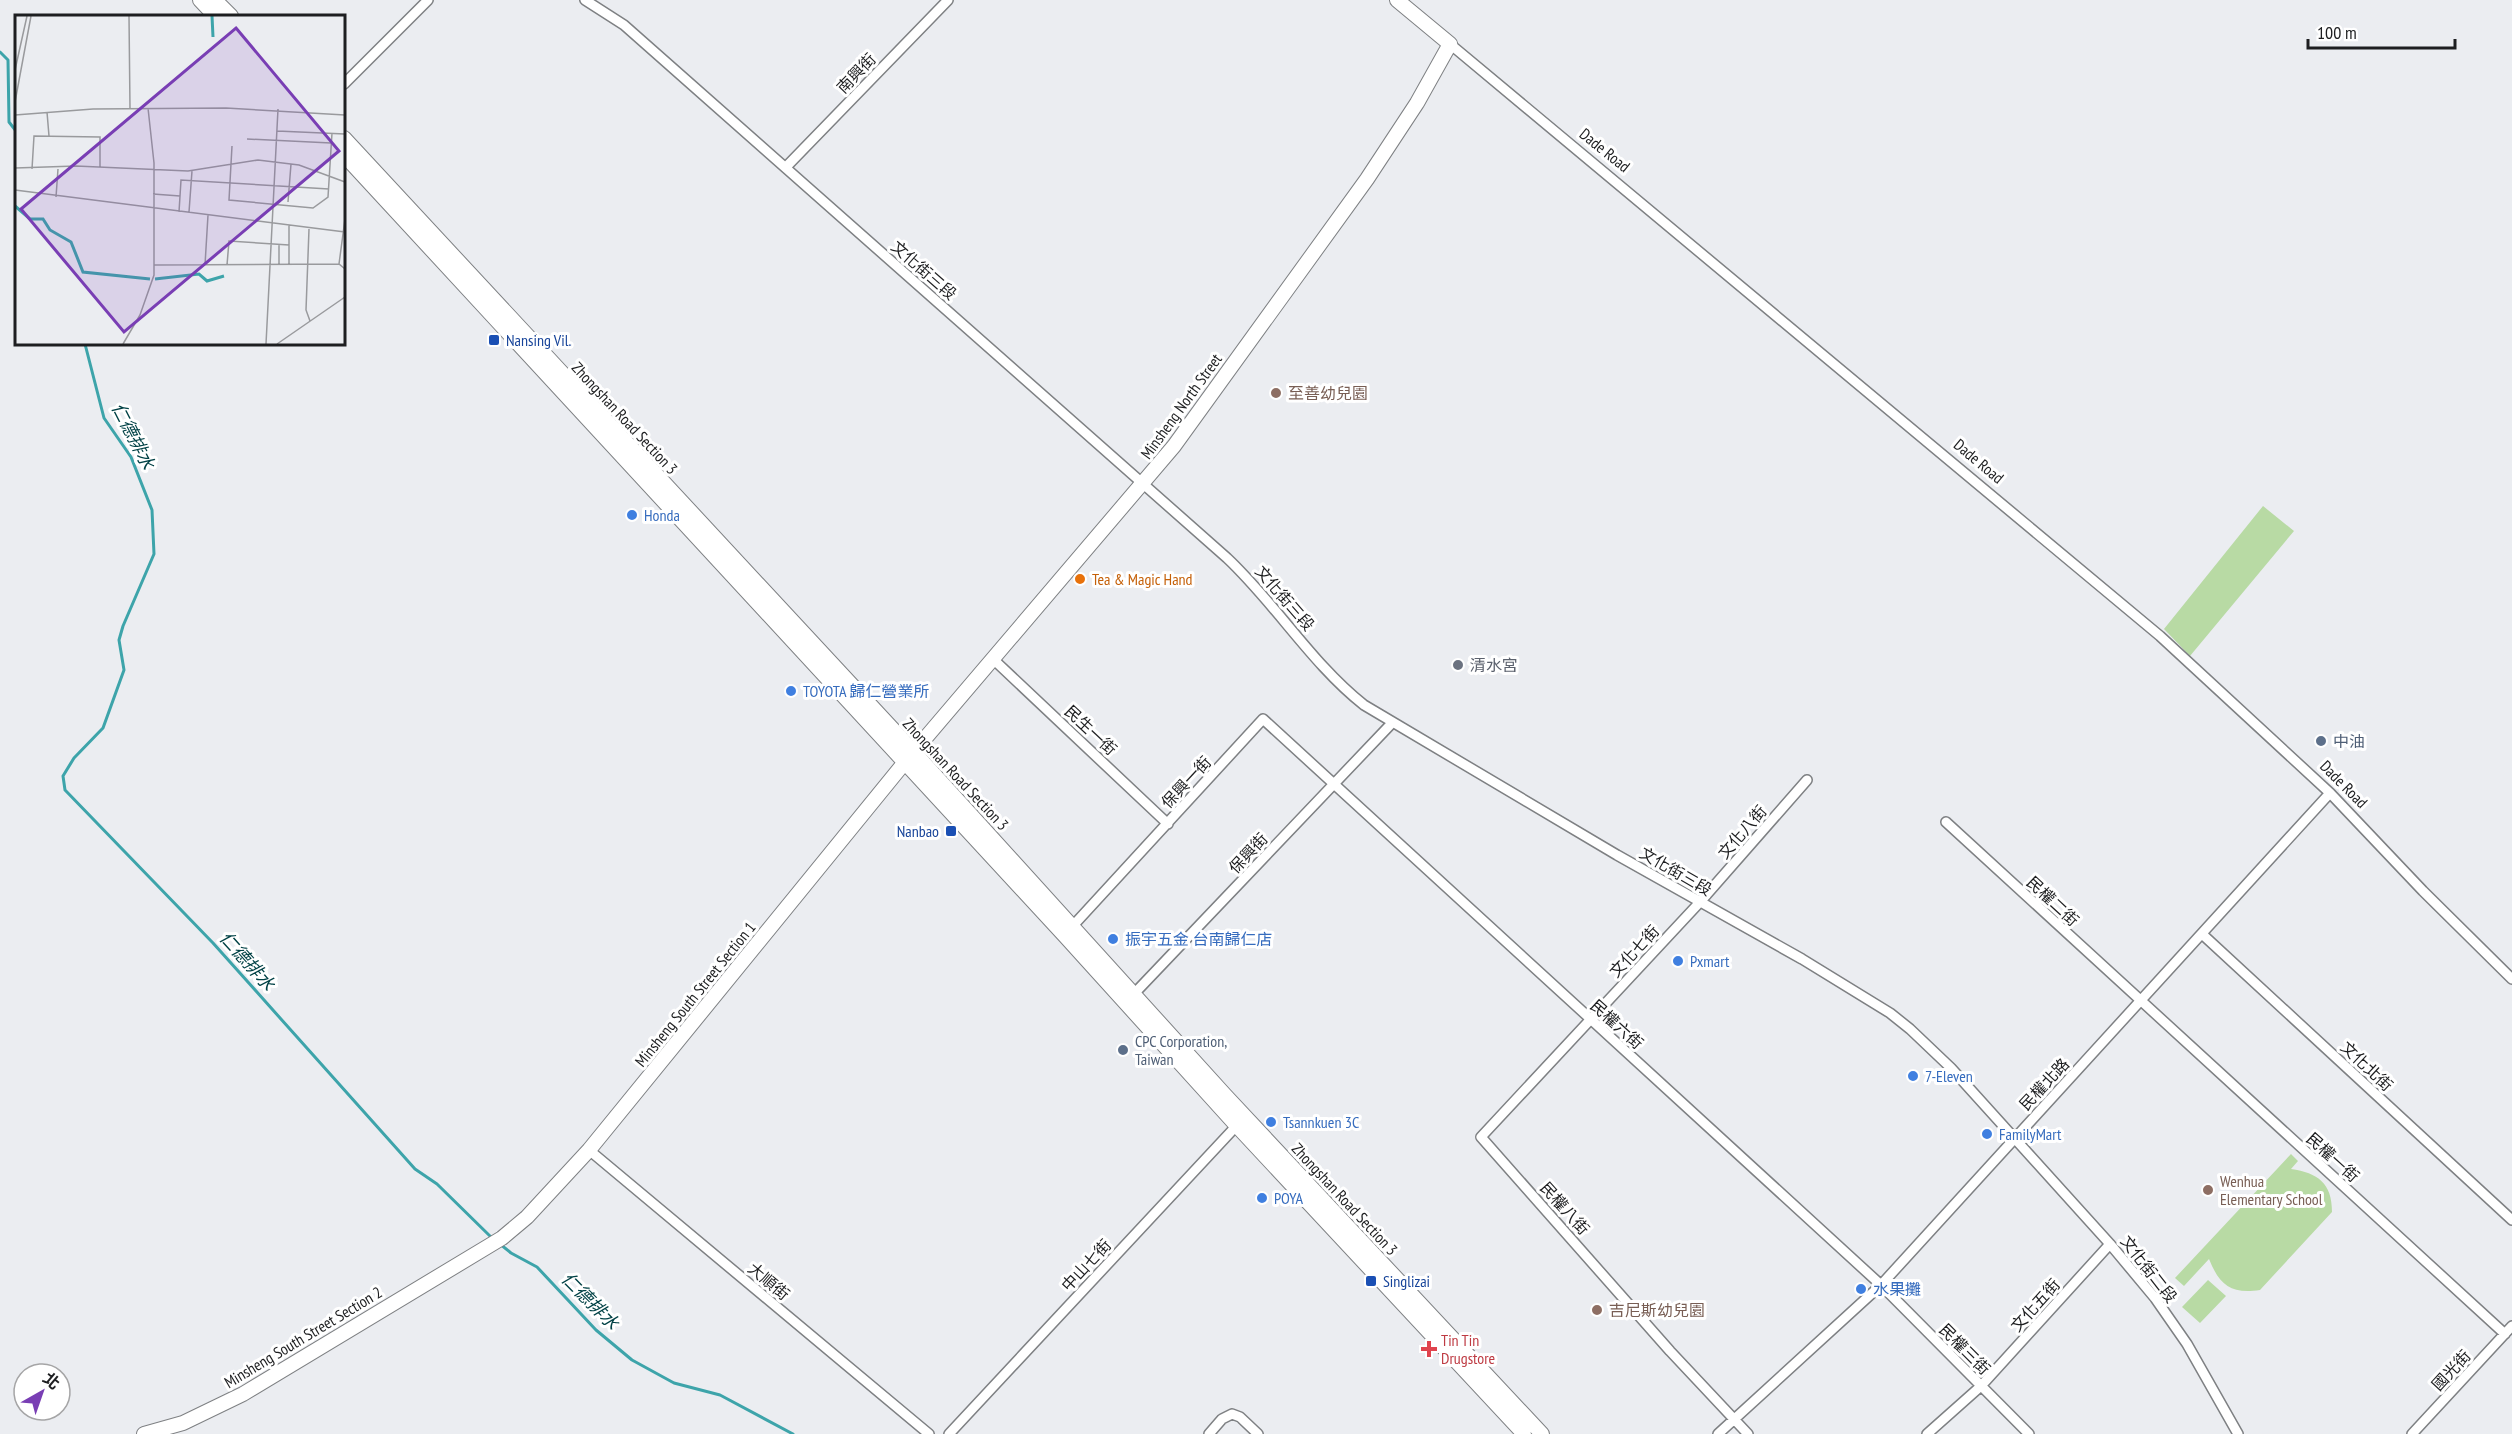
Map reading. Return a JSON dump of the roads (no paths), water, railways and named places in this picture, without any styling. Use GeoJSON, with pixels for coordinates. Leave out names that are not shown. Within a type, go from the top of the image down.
{"type":"FeatureCollection","features":[{"type":"Feature","properties":{"kind":"main road"},"geometry":{"type":"LineString","coordinates":[[200,0],[214,15]]}},
{"type":"Feature","properties":{"kind":"main road"},"geometry":{"type":"LineString","coordinates":[[215,0],[230,15]]}},
{"type":"Feature","properties":{"kind":"main road","name":"Dade Road"},"geometry":{"type":"LineString","coordinates":[[1397,0],[1450,44]]}},
{"type":"Feature","properties":{"kind":"main road","name":"Minsheng North Street"},"geometry":{"type":"LineString","coordinates":[[909,757],[1144,484],[1174,446],[1367,179],[1416,104],[1450,44]]}},
{"type":"Feature","properties":{"kind":"main road","name":"Zhongshan Road Section 3"},"geometry":{"type":"LineString","coordinates":[[345,139],[1069,931],[1524,1434]]}},
{"type":"Feature","properties":{"kind":"main road","name":"Zhongshan Road Section 3"},"geometry":{"type":"LineString","coordinates":[[345,156],[909,757]]}},
{"type":"Feature","properties":{"kind":"main road","name":"Minsheng South Street Section 1"},"geometry":{"type":"LineString","coordinates":[[502,1238],[527,1217],[589,1150],[909,757]]}},
{"type":"Feature","properties":{"kind":"main road","name":"Zhongshan Road Section 3"},"geometry":{"type":"LineString","coordinates":[[1241,1121],[1542,1434]]}},
{"type":"Feature","properties":{"kind":"main road","name":"Minsheng South Street Section 2"},"geometry":{"type":"LineString","coordinates":[[144,1434],[183,1423],[243,1394],[502,1238]]}},
{"type":"Feature","properties":{"kind":"street"},"geometry":{"type":"LineString","coordinates":[[345,83],[428,0]]}},
{"type":"Feature","properties":{"kind":"street","name":"文化街三段"},"geometry":{"type":"LineString","coordinates":[[585,0],[624,25],[1246,576],[1351,695],[1392,723],[1802,959],[1890,1013],[1951,1068],[2014,1139]]}},
{"type":"Feature","properties":{"kind":"street","name":"南興街"},"geometry":{"type":"LineString","coordinates":[[786,167],[948,0]]}},
{"type":"Feature","properties":{"kind":"street","name":"Dade Road"},"geometry":{"type":"LineString","coordinates":[[1450,44],[2160,636],[2331,793],[2423,891],[2512,979]]}},
{"type":"Feature","properties":{"kind":"street","name":"民生一街"},"geometry":{"type":"LineString","coordinates":[[993,659],[1168,824]]}},
{"type":"Feature","properties":{"kind":"street","name":"保興一街"},"geometry":{"type":"LineString","coordinates":[[1069,931],[1263,719],[1334,786]]}},
{"type":"Feature","properties":{"kind":"street","name":"保興街"},"geometry":{"type":"LineString","coordinates":[[1130,998],[1392,723]]}},
{"type":"Feature","properties":{"kind":"street","name":"文化八街"},"geometry":{"type":"LineString","coordinates":[[1701,902],[1807,780]]}},
{"type":"Feature","properties":{"kind":"street","name":"民權六街"},"geometry":{"type":"LineString","coordinates":[[1334,786],[1881,1285]]}},
{"type":"Feature","properties":{"kind":"street","name":"民權北路"},"geometry":{"type":"LineString","coordinates":[[1718,1434],[1881,1285],[2331,793]]}},
{"type":"Feature","properties":{"kind":"street","name":"民權二街"},"geometry":{"type":"LineString","coordinates":[[1946,822],[2140,1002]]}},
{"type":"Feature","properties":{"kind":"street","name":"文化七街"},"geometry":{"type":"LineString","coordinates":[[1590,1020],[1701,902]]}},
{"type":"Feature","properties":{"kind":"street","name":"文化北街"},"geometry":{"type":"LineString","coordinates":[[2202,934],[2512,1220]]}},
{"type":"Feature","properties":{"kind":"street","name":"民權一街"},"geometry":{"type":"LineString","coordinates":[[2140,1002],[2505,1334]]}},
{"type":"Feature","properties":{"kind":"street","name":"民權八街"},"geometry":{"type":"LineString","coordinates":[[1590,1020],[1481,1137],[1733,1419]]}},
{"type":"Feature","properties":{"kind":"street","name":"中山七街"},"geometry":{"type":"LineString","coordinates":[[949,1434],[1241,1121]]}},
{"type":"Feature","properties":{"kind":"street","name":"文化街二段"},"geometry":{"type":"LineString","coordinates":[[2014,1139],[2110,1244],[2155,1298],[2187,1344],[2238,1434]]}},
{"type":"Feature","properties":{"kind":"street","name":"大順街"},"geometry":{"type":"LineString","coordinates":[[589,1150],[929,1434]]}},
{"type":"Feature","properties":{"kind":"street","name":"文化五街"},"geometry":{"type":"LineString","coordinates":[[1927,1434],[1981,1386],[2110,1244]]}},
{"type":"Feature","properties":{"kind":"street","name":"民權三街"},"geometry":{"type":"LineString","coordinates":[[1881,1285],[2029,1434]]}},
{"type":"Feature","properties":{"kind":"street","name":"國光街"},"geometry":{"type":"LineString","coordinates":[[2412,1434],[2512,1326]]}},
{"type":"Feature","properties":{"kind":"street"},"geometry":{"type":"LineString","coordinates":[[1209,1434],[1222,1419],[1232,1414],[1240,1417],[1258,1434]]}},
{"type":"Feature","properties":{"kind":"street"},"geometry":{"type":"LineString","coordinates":[[1733,1419],[1748,1434]]}},
{"type":"Feature","properties":{"kind":"waterway","name":"仁德排水"},"geometry":{"type":"LineString","coordinates":[[0,52],[8,60],[9,122],[15,130]]}},
{"type":"Feature","properties":{"kind":"waterway","name":"仁德排水"},"geometry":{"type":"LineString","coordinates":[[85,345],[104,418],[131,457],[152,510],[154,554],[123,626],[119,640],[124,670],[103,728],[74,758],[63,776],[65,790],[213,943],[415,1169],[437,1184],[492,1238]]}},
{"type":"Feature","properties":{"kind":"waterway","name":"仁德排水"},"geometry":{"type":"LineString","coordinates":[[500,1244],[511,1253],[537,1267],[596,1330],[632,1360],[674,1383],[720,1395],[793,1434]]}},
{"type":"Feature","properties":{"kind":"place","name":"Nansing Vil."},"geometry":{"type":"Point","coordinates":[494,340]}},
{"type":"Feature","properties":{"kind":"place","name":"至善幼兒園"},"geometry":{"type":"Point","coordinates":[1276,393]}},
{"type":"Feature","properties":{"kind":"place","name":"Honda"},"geometry":{"type":"Point","coordinates":[632,515]}},
{"type":"Feature","properties":{"kind":"place","name":"Tea & Magic Hand"},"geometry":{"type":"Point","coordinates":[1080,579]}},
{"type":"Feature","properties":{"kind":"place","name":"清水宮"},"geometry":{"type":"Point","coordinates":[1458,665]}},
{"type":"Feature","properties":{"kind":"place","name":"TOYOTA 歸仁營業所"},"geometry":{"type":"Point","coordinates":[791,691]}},
{"type":"Feature","properties":{"kind":"place","name":"中油"},"geometry":{"type":"Point","coordinates":[2321,741]}},
{"type":"Feature","properties":{"kind":"place","name":"Nanbao"},"geometry":{"type":"Point","coordinates":[951,831]}},
{"type":"Feature","properties":{"kind":"place","name":"振宇五金 台南歸仁店"},"geometry":{"type":"Point","coordinates":[1113,939]}},
{"type":"Feature","properties":{"kind":"place","name":"Pxmart"},"geometry":{"type":"Point","coordinates":[1678,961]}},
{"type":"Feature","properties":{"kind":"place","name":"CPC Corporation, Taiwan"},"geometry":{"type":"Point","coordinates":[1123,1050]}},
{"type":"Feature","properties":{"kind":"place","name":"7-Eleven"},"geometry":{"type":"Point","coordinates":[1913,1076]}},
{"type":"Feature","properties":{"kind":"place","name":"Tsannkuen 3C"},"geometry":{"type":"Point","coordinates":[1271,1122]}},
{"type":"Feature","properties":{"kind":"place","name":"FamilyMart"},"geometry":{"type":"Point","coordinates":[1987,1134]}},
{"type":"Feature","properties":{"kind":"place","name":"Wenhua Elementary School"},"geometry":{"type":"Point","coordinates":[2208,1190]}},
{"type":"Feature","properties":{"kind":"place","name":"POYA"},"geometry":{"type":"Point","coordinates":[1262,1198]}},
{"type":"Feature","properties":{"kind":"place","name":"Singlizai"},"geometry":{"type":"Point","coordinates":[1371,1281]}},
{"type":"Feature","properties":{"kind":"place","name":"水果攤"},"geometry":{"type":"Point","coordinates":[1861,1289]}},
{"type":"Feature","properties":{"kind":"place","name":"吉尼斯幼兒園"},"geometry":{"type":"Point","coordinates":[1597,1310]}},
{"type":"Feature","properties":{"kind":"place","name":"Tin Tin Drugstore"},"geometry":{"type":"Point","coordinates":[1429,1349]}}]}
